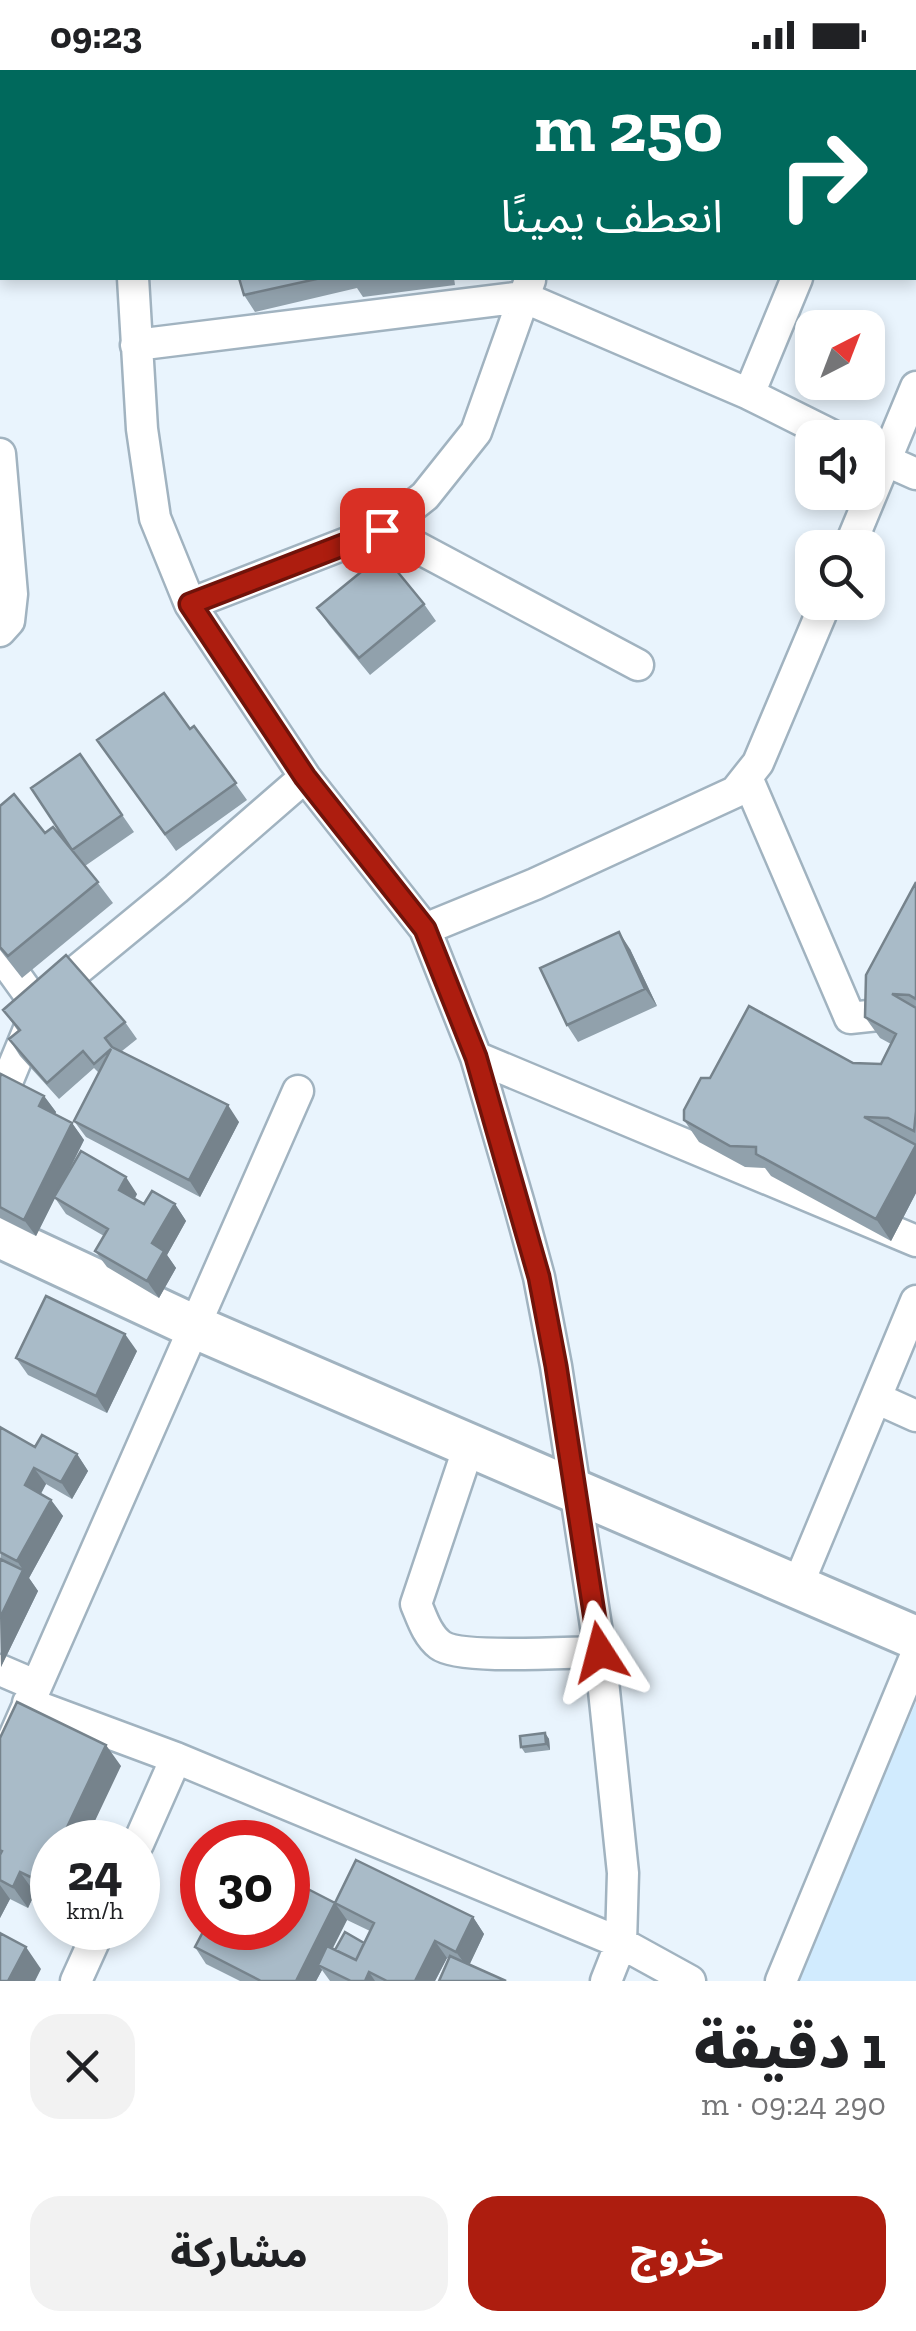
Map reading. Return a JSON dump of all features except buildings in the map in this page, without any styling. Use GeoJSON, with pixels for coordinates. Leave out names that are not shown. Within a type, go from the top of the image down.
{"type":"FeatureCollection","features":[{"type":"Feature","properties":{"kind":"street"},"geometry":{"type":"LineString","coordinates":[[133,280],[142,429],[155,518],[190,604],[305,777],[425,929],[476,1057],[539,1277],[600,1652],[623,1873],[620,1943],[606,1981]]}},
{"type":"Feature","properties":{"kind":"street"},"geometry":{"type":"LineString","coordinates":[[749,394],[796,280]]}},
{"type":"Feature","properties":{"kind":"street"},"geometry":{"type":"LineString","coordinates":[[136,345],[527,287],[801,420]]}},
{"type":"Feature","properties":{"kind":"street"},"geometry":{"type":"LineString","coordinates":[[190,604],[382,530],[425,496],[476,432],[527,287]]}},
{"type":"Feature","properties":{"kind":"street"},"geometry":{"type":"LineString","coordinates":[[885,441],[916,387]]}},
{"type":"Feature","properties":{"kind":"street"},"geometry":{"type":"LineString","coordinates":[[0,454],[12,594],[9,621],[0,631]]}},
{"type":"Feature","properties":{"kind":"street"},"geometry":{"type":"LineString","coordinates":[[885,461],[916,474]]}},
{"type":"Feature","properties":{"kind":"street"},"geometry":{"type":"LineString","coordinates":[[382,530],[638,665]]}},
{"type":"Feature","properties":{"kind":"street"},"geometry":{"type":"LineString","coordinates":[[425,929],[535,884],[735,792],[748,780],[819,620]]}},
{"type":"Feature","properties":{"kind":"street"},"geometry":{"type":"LineString","coordinates":[[0,1099],[30,1029],[36,1004],[305,777]]}},
{"type":"Feature","properties":{"kind":"street"},"geometry":{"type":"LineString","coordinates":[[748,780],[850,1018],[878,1015],[892,998],[916,942]]}},
{"type":"Feature","properties":{"kind":"street"},"geometry":{"type":"LineString","coordinates":[[0,954],[36,1004]]}},
{"type":"Feature","properties":{"kind":"street"},"geometry":{"type":"LineString","coordinates":[[476,1057],[916,1241]]}},
{"type":"Feature","properties":{"kind":"street"},"geometry":{"type":"LineString","coordinates":[[0,1769],[298,1092]]}},
{"type":"Feature","properties":{"kind":"street"},"geometry":{"type":"LineString","coordinates":[[0,1236],[195,1327],[916,1638]]}},
{"type":"Feature","properties":{"kind":"street"},"geometry":{"type":"LineString","coordinates":[[797,1587],[916,1302]]}},
{"type":"Feature","properties":{"kind":"street"},"geometry":{"type":"LineString","coordinates":[[876,1398],[916,1416]]}},
{"type":"Feature","properties":{"kind":"street"},"geometry":{"type":"LineString","coordinates":[[469,1446],[416,1604],[427,1630],[442,1647],[468,1652],[600,1652]]}},
{"type":"Feature","properties":{"kind":"street"},"geometry":{"type":"LineString","coordinates":[[781,1981],[916,1655]]}},
{"type":"Feature","properties":{"kind":"street"},"geometry":{"type":"LineString","coordinates":[[0,1670],[32,1694],[620,1943],[690,1981]]}},
{"type":"Feature","properties":{"kind":"street"},"geometry":{"type":"LineString","coordinates":[[149,1820],[176,1758]]}},
{"type":"Feature","properties":{"kind":"street"},"geometry":{"type":"LineString","coordinates":[[76,1981],[90,1950]]}},
{"type":"Feature","properties":{"kind":"shaded area"},"geometry":{"type":"Polygon","coordinates":[[[916,1702],[916,1981],[796,1981],[916,1702]]]}},
{"type":"Feature","properties":{"kind":"route"},"geometry":{"type":"LineString","coordinates":[[382,530],[190,604],[305,777],[425,929],[476,1057],[539,1277],[600,1652]]}}]}
